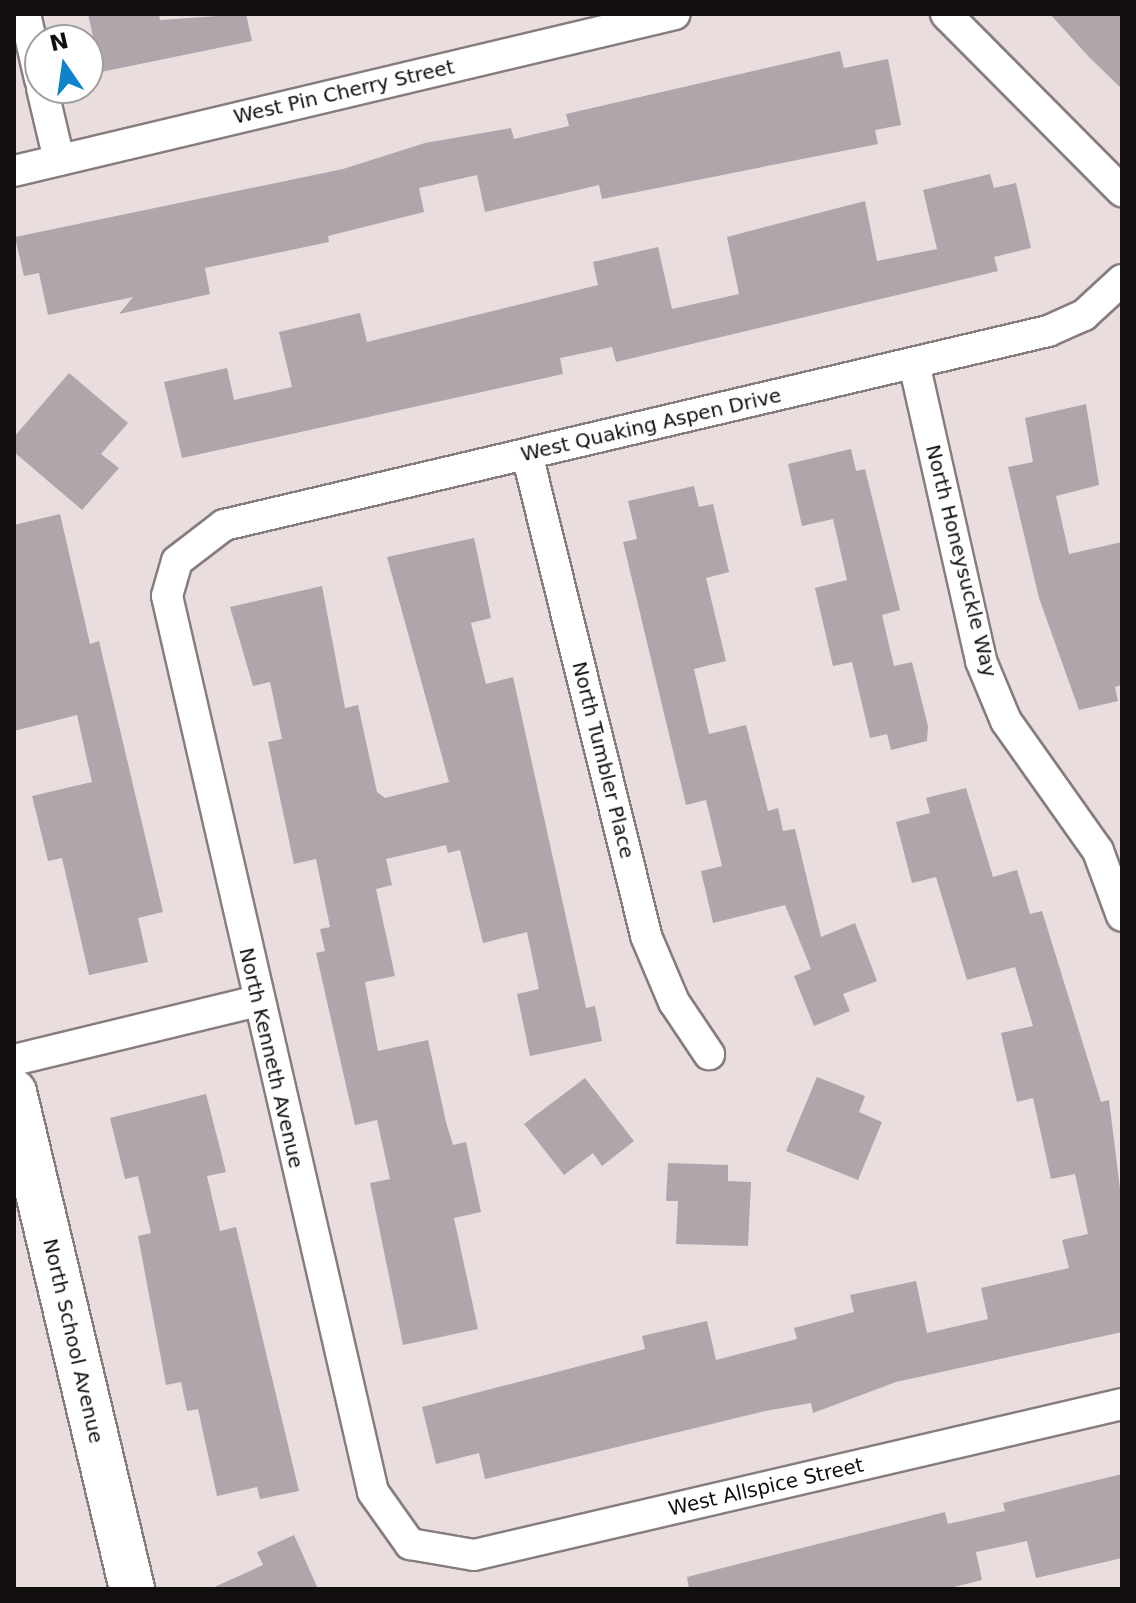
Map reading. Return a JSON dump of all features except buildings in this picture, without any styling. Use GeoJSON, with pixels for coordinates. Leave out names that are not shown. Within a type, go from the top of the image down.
{"type":"FeatureCollection","features":[{"type":"Feature","properties":{"kind":"street","name":"West Pin Cherry Street"},"geometry":{"type":"LineString","coordinates":[[14,171],[675,14]]}},
{"type":"Feature","properties":{"kind":"street"},"geometry":{"type":"LineString","coordinates":[[946,14],[1122,191]]}},
{"type":"Feature","properties":{"kind":"street"},"geometry":{"type":"LineString","coordinates":[[46,104],[59,160]]}},
{"type":"Feature","properties":{"kind":"street","name":"West Quaking Aspen Drive"},"geometry":{"type":"LineString","coordinates":[[177,561],[224,525],[1048,331],[1084,315],[1122,280]]}},
{"type":"Feature","properties":{"kind":"street","name":"North Honeysuckle Way"},"geometry":{"type":"LineString","coordinates":[[914,363],[981,661],[1006,721],[1098,851],[1122,916]]}},
{"type":"Feature","properties":{"kind":"street","name":"North Tumbler Place"},"geometry":{"type":"LineString","coordinates":[[527,454],[646,936],[674,1002],[709,1054]]}},
{"type":"Feature","properties":{"kind":"street","name":"North Kenneth Avenue"},"geometry":{"type":"LineString","coordinates":[[177,561],[167,596],[170,628],[373,1492],[410,1544]]}},
{"type":"Feature","properties":{"kind":"street"},"geometry":{"type":"LineString","coordinates":[[14,1060],[258,1001]]}},
{"type":"Feature","properties":{"kind":"street","name":"North School Avenue"},"geometry":{"type":"LineString","coordinates":[[14,1092],[132,1589]]}},
{"type":"Feature","properties":{"kind":"street","name":"West Allspice Street"},"geometry":{"type":"LineString","coordinates":[[410,1544],[474,1555],[1122,1404]]}}]}
